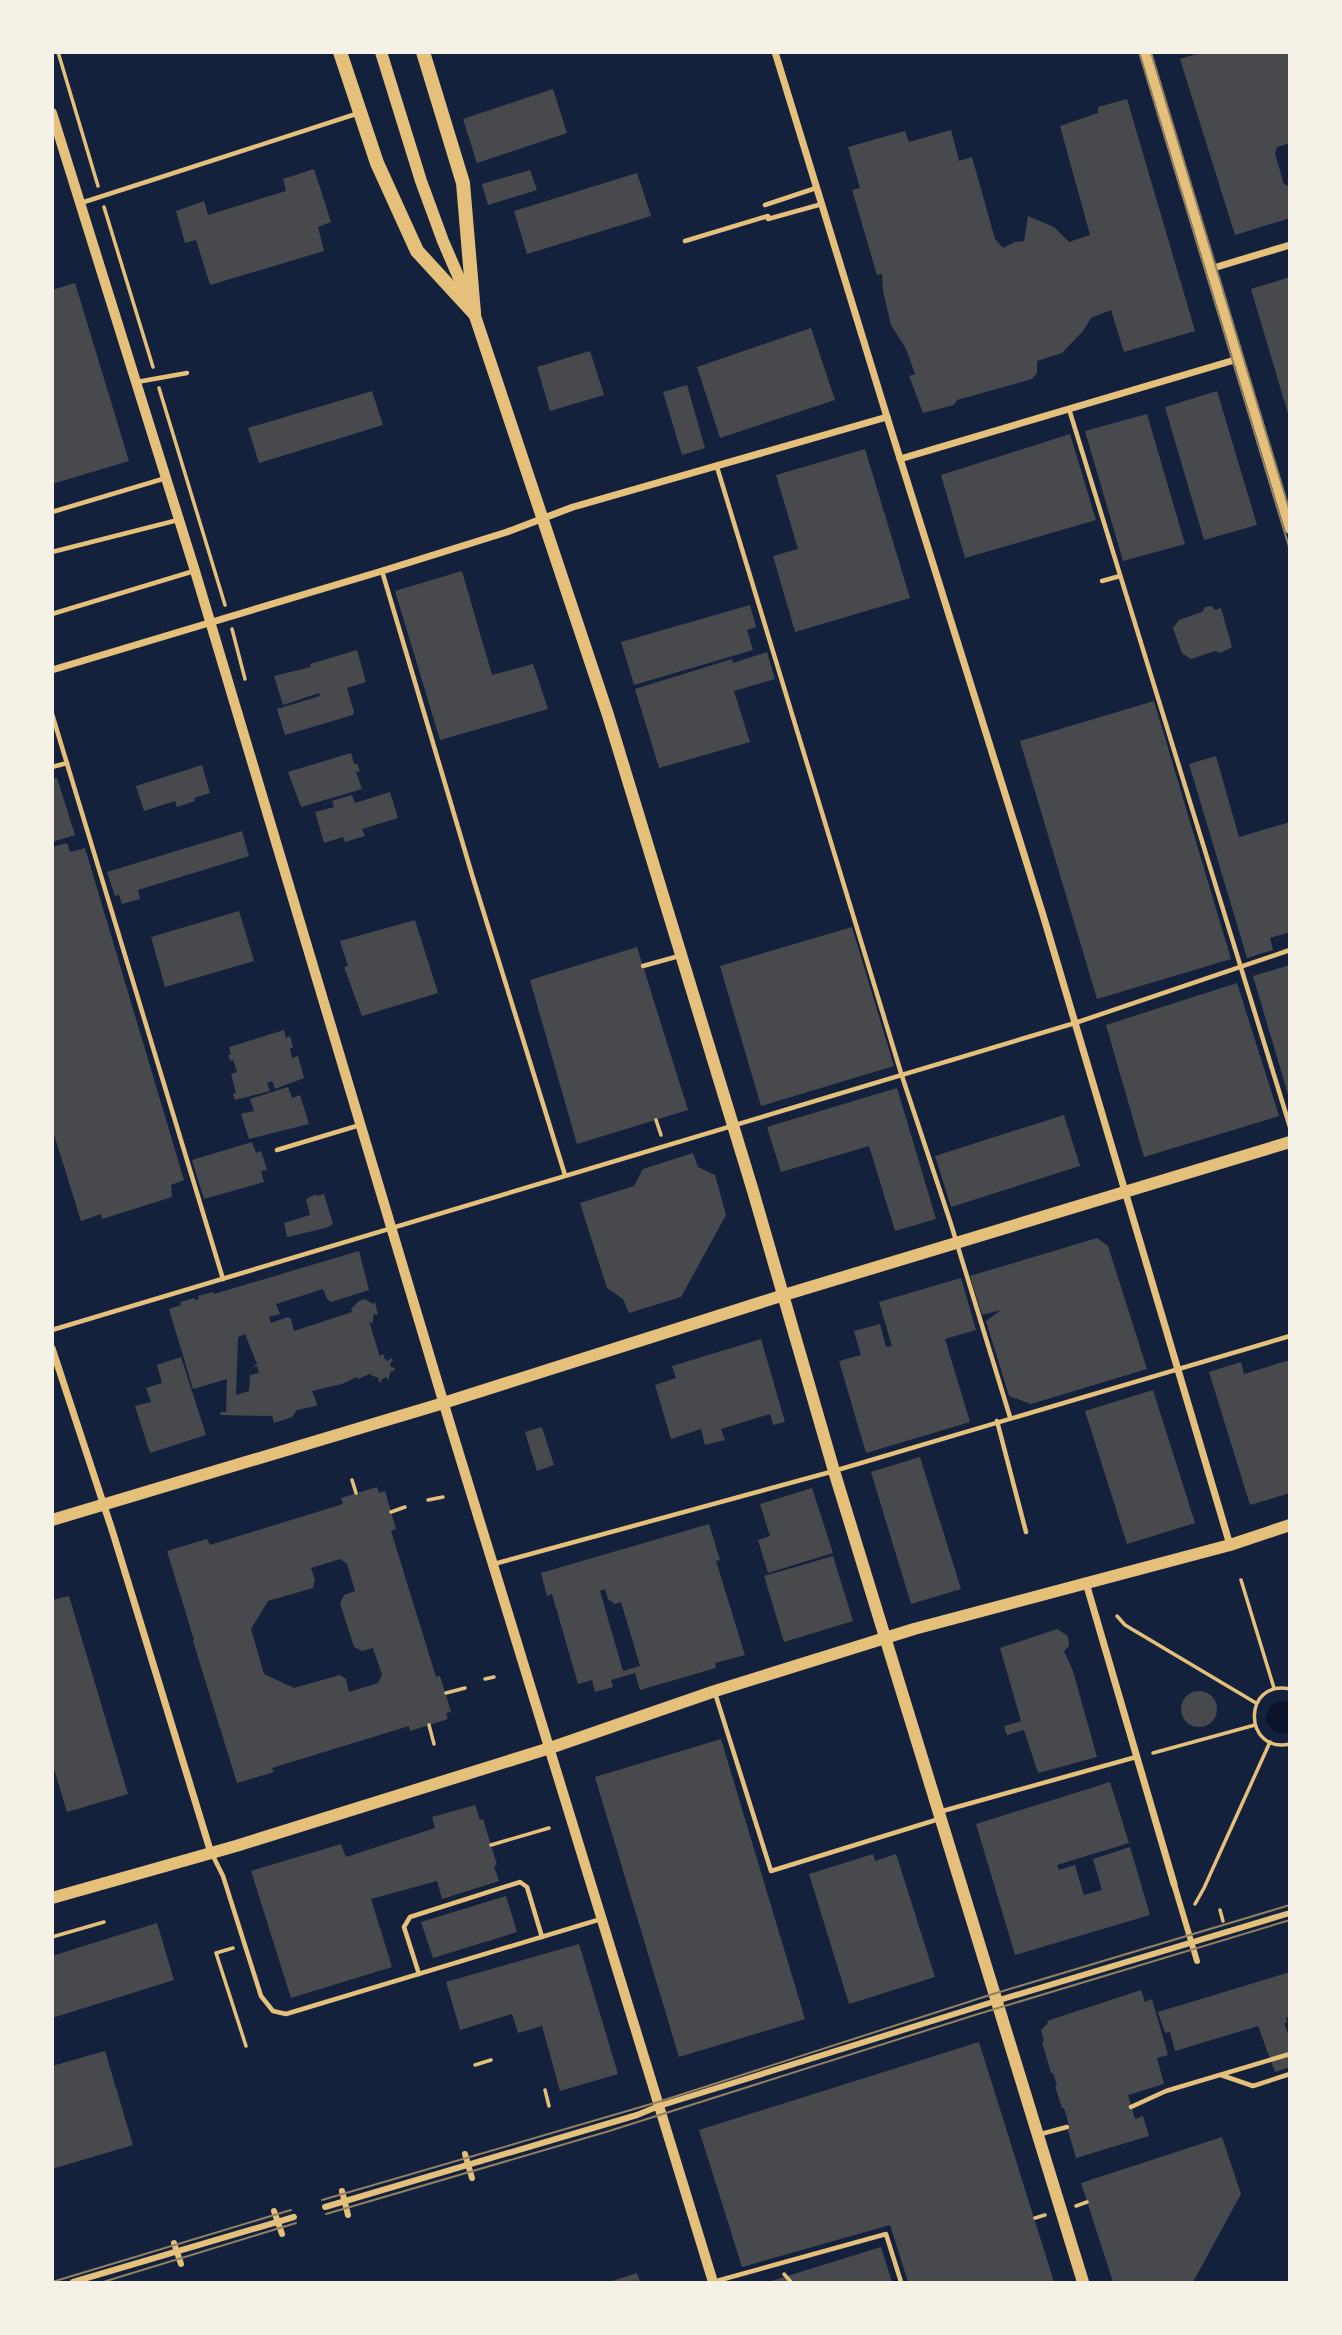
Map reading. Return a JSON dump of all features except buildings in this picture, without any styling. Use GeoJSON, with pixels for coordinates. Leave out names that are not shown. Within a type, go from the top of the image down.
{"type":"FeatureCollection","features":[{"type":"Feature","properties":{"kind":"main road"},"geometry":{"type":"LineString","coordinates":[[340,52],[377,163],[417,251],[474,313]]}},
{"type":"Feature","properties":{"kind":"main road"},"geometry":{"type":"LineString","coordinates":[[381,52],[421,181],[474,313],[615,739],[784,1295],[834,1471],[1083,2283]]}},
{"type":"Feature","properties":{"kind":"main road"},"geometry":{"type":"LineString","coordinates":[[423,52],[463,183],[474,313]]}},
{"type":"Feature","properties":{"kind":"main road"},"geometry":{"type":"LineString","coordinates":[[52,1520],[1290,1142]]}},
{"type":"Feature","properties":{"kind":"main road"},"geometry":{"type":"LineString","coordinates":[[52,1898],[212,1853],[550,1748],[715,1691],[885,1638],[1230,1545],[1290,1525]]}},
{"type":"Feature","properties":{"kind":"street"},"geometry":{"type":"LineString","coordinates":[[775,52],[1075,1023],[1230,1545]]}},
{"type":"Feature","properties":{"kind":"street"},"geometry":{"type":"LineString","coordinates":[[1145,52],[1290,529]]}},
{"type":"Feature","properties":{"kind":"street"},"geometry":{"type":"LineString","coordinates":[[52,113],[195,571],[493,1564],[713,2282]]}},
{"type":"Feature","properties":{"kind":"street"},"geometry":{"type":"LineString","coordinates":[[1210,269],[1290,245]]}},
{"type":"Feature","properties":{"kind":"street"},"geometry":{"type":"LineString","coordinates":[[900,459],[1238,359]]}},
{"type":"Feature","properties":{"kind":"street"},"geometry":{"type":"LineString","coordinates":[[52,670],[382,571],[507,532],[543,517],[887,417]]}},
{"type":"Feature","properties":{"kind":"street"},"geometry":{"type":"LineString","coordinates":[[52,1348],[104,1505],[212,1853]]}},
{"type":"Feature","properties":{"kind":"street"},"geometry":{"type":"LineString","coordinates":[[1086,1583],[1197,1961]]}},
{"type":"Feature","properties":{"kind":"street"},"geometry":{"type":"LineString","coordinates":[[324,2207],[637,2115],[996,2001],[1290,1913]]}},
{"type":"Feature","properties":{"kind":"street"},"geometry":{"type":"LineString","coordinates":[[465,2154],[472,2178]]}},
{"type":"Feature","properties":{"kind":"street"},"geometry":{"type":"LineString","coordinates":[[342,2191],[348,2215]]}},
{"type":"Feature","properties":{"kind":"street"},"geometry":{"type":"LineString","coordinates":[[274,2211],[282,2234]]}},
{"type":"Feature","properties":{"kind":"street"},"geometry":{"type":"LineString","coordinates":[[73,2283],[293,2217]]}},
{"type":"Feature","properties":{"kind":"street"},"geometry":{"type":"LineString","coordinates":[[174,2243],[181,2264]]}},
{"type":"Feature","properties":{"kind":"lane"},"geometry":{"type":"LineString","coordinates":[[80,203],[360,113]]}},
{"type":"Feature","properties":{"kind":"lane"},"geometry":{"type":"LineString","coordinates":[[765,205],[816,188]]}},
{"type":"Feature","properties":{"kind":"lane"},"geometry":{"type":"LineString","coordinates":[[685,241],[821,204]]}},
{"type":"Feature","properties":{"kind":"lane"},"geometry":{"type":"LineString","coordinates":[[136,382],[187,373]]}},
{"type":"Feature","properties":{"kind":"lane"},"geometry":{"type":"LineString","coordinates":[[1068,408],[1290,1127]]}},
{"type":"Feature","properties":{"kind":"lane"},"geometry":{"type":"LineString","coordinates":[[717,467],[901,1073],[1010,1417]]}},
{"type":"Feature","properties":{"kind":"lane"},"geometry":{"type":"LineString","coordinates":[[52,512],[166,478]]}},
{"type":"Feature","properties":{"kind":"lane"},"geometry":{"type":"LineString","coordinates":[[52,552],[179,520]]}},
{"type":"Feature","properties":{"kind":"lane"},"geometry":{"type":"LineString","coordinates":[[52,614],[195,571]]}},
{"type":"Feature","properties":{"kind":"lane"},"geometry":{"type":"LineString","coordinates":[[382,571],[565,1175]]}},
{"type":"Feature","properties":{"kind":"lane"},"geometry":{"type":"LineString","coordinates":[[1102,581],[1120,576]]}},
{"type":"Feature","properties":{"kind":"lane"},"geometry":{"type":"LineString","coordinates":[[53,716],[223,1279]]}},
{"type":"Feature","properties":{"kind":"lane"},"geometry":{"type":"LineString","coordinates":[[52,767],[67,763]]}},
{"type":"Feature","properties":{"kind":"lane"},"geometry":{"type":"LineString","coordinates":[[52,1330],[901,1073],[1075,1023],[1290,950]]}},
{"type":"Feature","properties":{"kind":"lane"},"geometry":{"type":"LineString","coordinates":[[643,966],[681,955]]}},
{"type":"Feature","properties":{"kind":"lane"},"geometry":{"type":"LineString","coordinates":[[277,1150],[361,1125]]}},
{"type":"Feature","properties":{"kind":"lane"},"geometry":{"type":"LineString","coordinates":[[493,1564],[834,1471],[1290,1336]]}},
{"type":"Feature","properties":{"kind":"lane"},"geometry":{"type":"LineString","coordinates":[[997,1421],[1026,1532]]}},
{"type":"Feature","properties":{"kind":"lane"},"geometry":{"type":"LineString","coordinates":[[715,1691],[771,1871],[939,1815],[1137,1757]]}},
{"type":"Feature","properties":{"kind":"lane"},"geometry":{"type":"LineString","coordinates":[[212,1853],[223,1875],[261,1996],[273,2011],[286,2014],[601,1919]]}},
{"type":"Feature","properties":{"kind":"lane"},"geometry":{"type":"LineString","coordinates":[[419,1974],[404,1927],[410,1917],[520,1882],[527,1887],[542,1937]]}},
{"type":"Feature","properties":{"kind":"lane"},"geometry":{"type":"LineString","coordinates":[[1131,2107],[1155,2095],[1290,2054]]}},
{"type":"Feature","properties":{"kind":"lane"},"geometry":{"type":"LineString","coordinates":[[1220,2074],[1253,2086],[1290,2074]]}},
{"type":"Feature","properties":{"kind":"lane"},"geometry":{"type":"LineString","coordinates":[[1038,2135],[1067,2127]]}},
{"type":"Feature","properties":{"kind":"lane"},"geometry":{"type":"LineString","coordinates":[[713,2282],[886,2234],[901,2283]]}},
{"type":"Feature","properties":{"kind":"path"},"geometry":{"type":"LineString","coordinates":[[58,52],[219,587]]}},
{"type":"Feature","properties":{"kind":"path"},"geometry":{"type":"LineString","coordinates":[[352,1480],[356,1493]]}},
{"type":"Feature","properties":{"kind":"path"},"geometry":{"type":"LineString","coordinates":[[428,1500],[443,1497]]}},
{"type":"Feature","properties":{"kind":"path"},"geometry":{"type":"LineString","coordinates":[[391,1512],[405,1507]]}},
{"type":"Feature","properties":{"kind":"path"},"geometry":{"type":"LineString","coordinates":[[1241,1580],[1275,1688]]}},
{"type":"Feature","properties":{"kind":"path"},"geometry":{"type":"LineString","coordinates":[[1117,1616],[1125,1625],[1256,1703]]}},
{"type":"Feature","properties":{"kind":"path"},"geometry":{"type":"LineString","coordinates":[[485,1679],[494,1677]]}},
{"type":"Feature","properties":{"kind":"path"},"geometry":{"type":"LineString","coordinates":[[446,1693],[464,1688]]}},
{"type":"Feature","properties":{"kind":"path"},"geometry":{"type":"LineString","coordinates":[[1289,1745],[1270,1742],[1260,1735],[1255,1724],[1254,1711],[1261,1696],[1275,1688],[1290,1689]]}},
{"type":"Feature","properties":{"kind":"path"},"geometry":{"type":"LineString","coordinates":[[1153,1753],[1255,1724]]}},
{"type":"Feature","properties":{"kind":"path"},"geometry":{"type":"LineString","coordinates":[[429,1725],[434,1744]]}},
{"type":"Feature","properties":{"kind":"path"},"geometry":{"type":"LineString","coordinates":[[1185,1921],[1204,1888],[1270,1742]]}},
{"type":"Feature","properties":{"kind":"path"},"geometry":{"type":"LineString","coordinates":[[491,1845],[549,1828]]}},
{"type":"Feature","properties":{"kind":"path"},"geometry":{"type":"LineString","coordinates":[[1220,1910],[1223,1921]]}},
{"type":"Feature","properties":{"kind":"path"},"geometry":{"type":"LineString","coordinates":[[52,1937],[104,1922]]}},
{"type":"Feature","properties":{"kind":"path"},"geometry":{"type":"LineString","coordinates":[[245,1944],[216,1953],[246,2046]]}},
{"type":"Feature","properties":{"kind":"path"},"geometry":{"type":"LineString","coordinates":[[475,2065],[491,2060]]}},
{"type":"Feature","properties":{"kind":"path"},"geometry":{"type":"LineString","coordinates":[[545,2090],[549,2106]]}},
{"type":"Feature","properties":{"kind":"water"},"geometry":{"type":"Polygon","coordinates":[[[1280,1701],[1289,1703],[1289,1732],[1279,1734],[1274,1732],[1265,1720],[1270,1706],[1280,1701]]]}},
{"type":"Feature","properties":{"kind":"tram line"},"geometry":{"type":"LineString","coordinates":[[1139,52],[1290,550]]}},
{"type":"Feature","properties":{"kind":"tram line"},"geometry":{"type":"LineString","coordinates":[[1151,52],[1290,512]]}},
{"type":"Feature","properties":{"kind":"tram line"},"geometry":{"type":"LineString","coordinates":[[322,2200],[658,2102],[993,1994],[1290,1905]]}},
{"type":"Feature","properties":{"kind":"tram line"},"geometry":{"type":"LineString","coordinates":[[326,2214],[606,2132],[975,2015],[1290,1920]]}},
{"type":"Feature","properties":{"kind":"tram line"},"geometry":{"type":"LineString","coordinates":[[52,2282],[291,2210]]}},
{"type":"Feature","properties":{"kind":"tram line"},"geometry":{"type":"LineString","coordinates":[[103,2282],[296,2223]]}}]}
